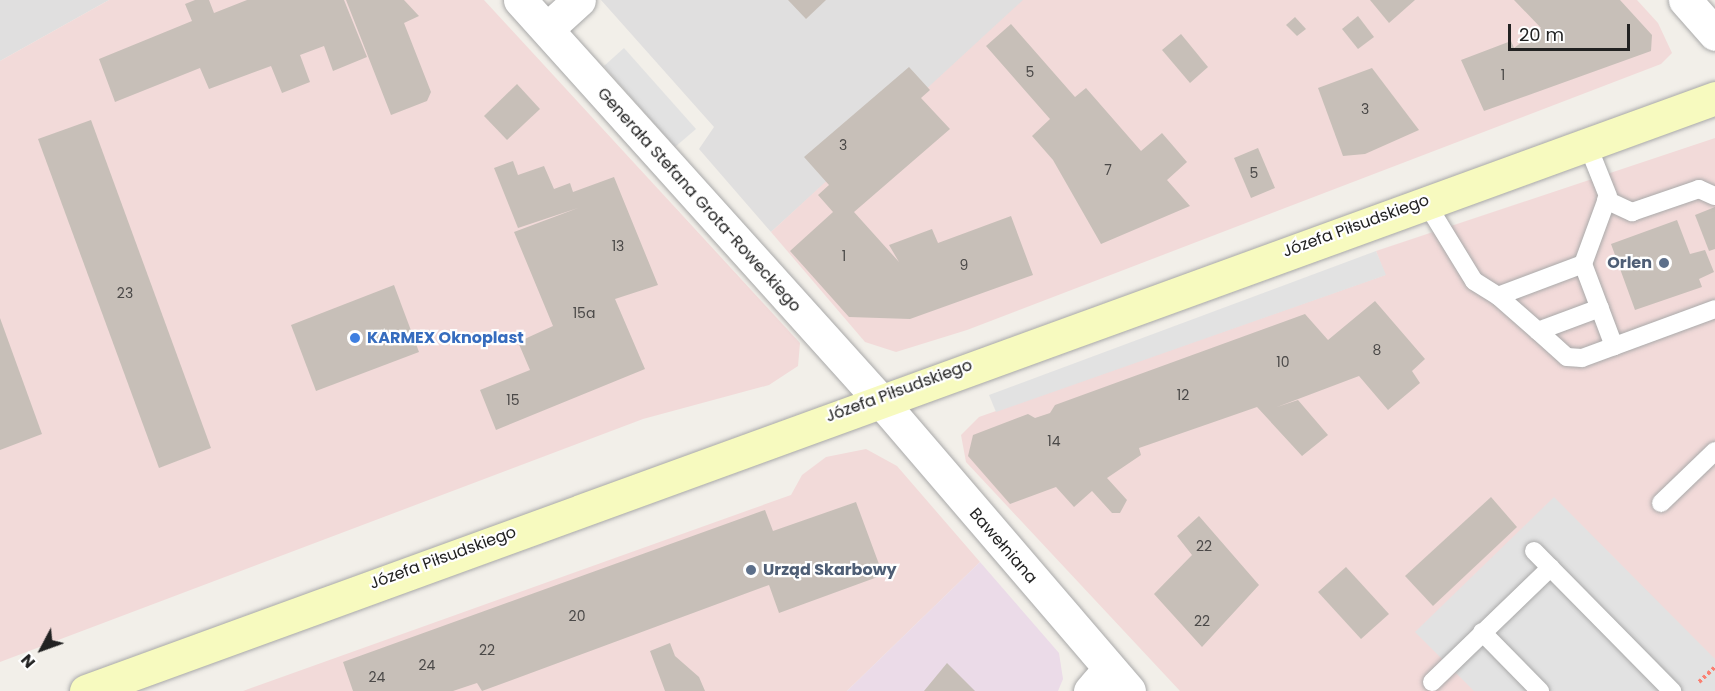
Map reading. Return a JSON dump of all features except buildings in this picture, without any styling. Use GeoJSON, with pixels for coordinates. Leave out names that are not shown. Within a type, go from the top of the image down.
{"type":"FeatureCollection","features":[{"type":"Feature","properties":{"kind":"street","name":"Generała Stefana Grota-Roweckiego"},"geometry":{"type":"LineString","coordinates":[[520,0],[879,399]]}},
{"type":"Feature","properties":{"kind":"street"},"geometry":{"type":"LineString","coordinates":[[547,29],[579,0]]}},
{"type":"Feature","properties":{"kind":"street"},"geometry":{"type":"LineString","coordinates":[[1685,0],[1715,34]]}},
{"type":"Feature","properties":{"kind":"street","name":"Józefa Piłsudskiego"},"geometry":{"type":"LineString","coordinates":[[86,691],[1586,141],[1715,98]]}},
{"type":"Feature","properties":{"kind":"street","name":"Bawełniana"},"geometry":{"type":"LineString","coordinates":[[879,399],[1109,684]]}},
{"type":"Feature","properties":{"kind":"lane"},"geometry":{"type":"LineString","coordinates":[[1586,141],[1606,200],[1583,264],[1614,346]]}},
{"type":"Feature","properties":{"kind":"lane"},"geometry":{"type":"LineString","coordinates":[[1606,200],[1632,212],[1699,189],[1715,196]]}},
{"type":"Feature","properties":{"kind":"lane"},"geometry":{"type":"LineString","coordinates":[[1425,201],[1474,281],[1498,296],[1538,332],[1573,359],[1715,309]]}},
{"type":"Feature","properties":{"kind":"lane"},"geometry":{"type":"LineString","coordinates":[[1498,296],[1583,264]]}},
{"type":"Feature","properties":{"kind":"lane"},"geometry":{"type":"LineString","coordinates":[[1538,332],[1600,308]]}},
{"type":"Feature","properties":{"kind":"lane"},"geometry":{"type":"LineString","coordinates":[[1661,503],[1715,451]]}},
{"type":"Feature","properties":{"kind":"lane"},"geometry":{"type":"LineString","coordinates":[[1534,551],[1672,691]]}},
{"type":"Feature","properties":{"kind":"lane"},"geometry":{"type":"LineString","coordinates":[[1432,682],[1551,567]]}},
{"type":"Feature","properties":{"kind":"lane"},"geometry":{"type":"LineString","coordinates":[[1482,632],[1540,691]]}},
{"type":"Feature","properties":{"kind":"shaded area"},"geometry":{"type":"Polygon","coordinates":[[[0,0],[109,0],[0,61],[0,0]]]}},
{"type":"Feature","properties":{"kind":"shaded area"},"geometry":{"type":"Polygon","coordinates":[[[109,0],[484,0],[800,343],[798,366],[769,385],[643,419],[0,662],[0,61],[109,0]]]}},
{"type":"Feature","properties":{"kind":"shaded area"},"geometry":{"type":"Polygon","coordinates":[[[601,0],[1023,0],[1025,2],[771,232],[699,149],[714,127],[601,0]]]}},
{"type":"Feature","properties":{"kind":"shaded area"},"geometry":{"type":"Polygon","coordinates":[[[1023,0],[1637,0],[1658,23],[1672,53],[1661,64],[967,330],[896,352],[865,342],[771,232],[1023,0]]]}},
{"type":"Feature","properties":{"kind":"shaded area"},"geometry":{"type":"Polygon","coordinates":[[[624,48],[696,129],[675,147],[604,66],[624,48]]]}},
{"type":"Feature","properties":{"kind":"shaded area"},"geometry":{"type":"Polygon","coordinates":[[[1715,138],[1715,691],[1180,691],[966,462],[961,435],[979,417],[1385,275],[1376,251],[1715,138]]]}},
{"type":"Feature","properties":{"kind":"shaded area"},"geometry":{"type":"Polygon","coordinates":[[[1376,251],[1386,275],[996,412],[989,395],[1376,251]]]}},
{"type":"Feature","properties":{"kind":"shaded area"},"geometry":{"type":"Polygon","coordinates":[[[866,449],[897,466],[980,562],[847,691],[243,691],[791,495],[802,475],[826,457],[866,449]]]}},
{"type":"Feature","properties":{"kind":"shaded area"},"geometry":{"type":"Polygon","coordinates":[[[1554,497],[1715,659],[1715,691],[1474,691],[1415,632],[1554,497]]]}},
{"type":"Feature","properties":{"kind":"shaded area"},"geometry":{"type":"Polygon","coordinates":[[[980,562],[1059,653],[1063,679],[1058,691],[847,691],[980,562]]]}},
{"type":"Feature","properties":{"kind":"place","name":"Orlen"},"geometry":{"type":"Point","coordinates":[1664,263]}},
{"type":"Feature","properties":{"kind":"place","name":"KARMEX Oknoplast"},"geometry":{"type":"Point","coordinates":[355,338]}},
{"type":"Feature","properties":{"kind":"place","name":"Urząd Skarbowy"},"geometry":{"type":"Point","coordinates":[751,570]}}]}
